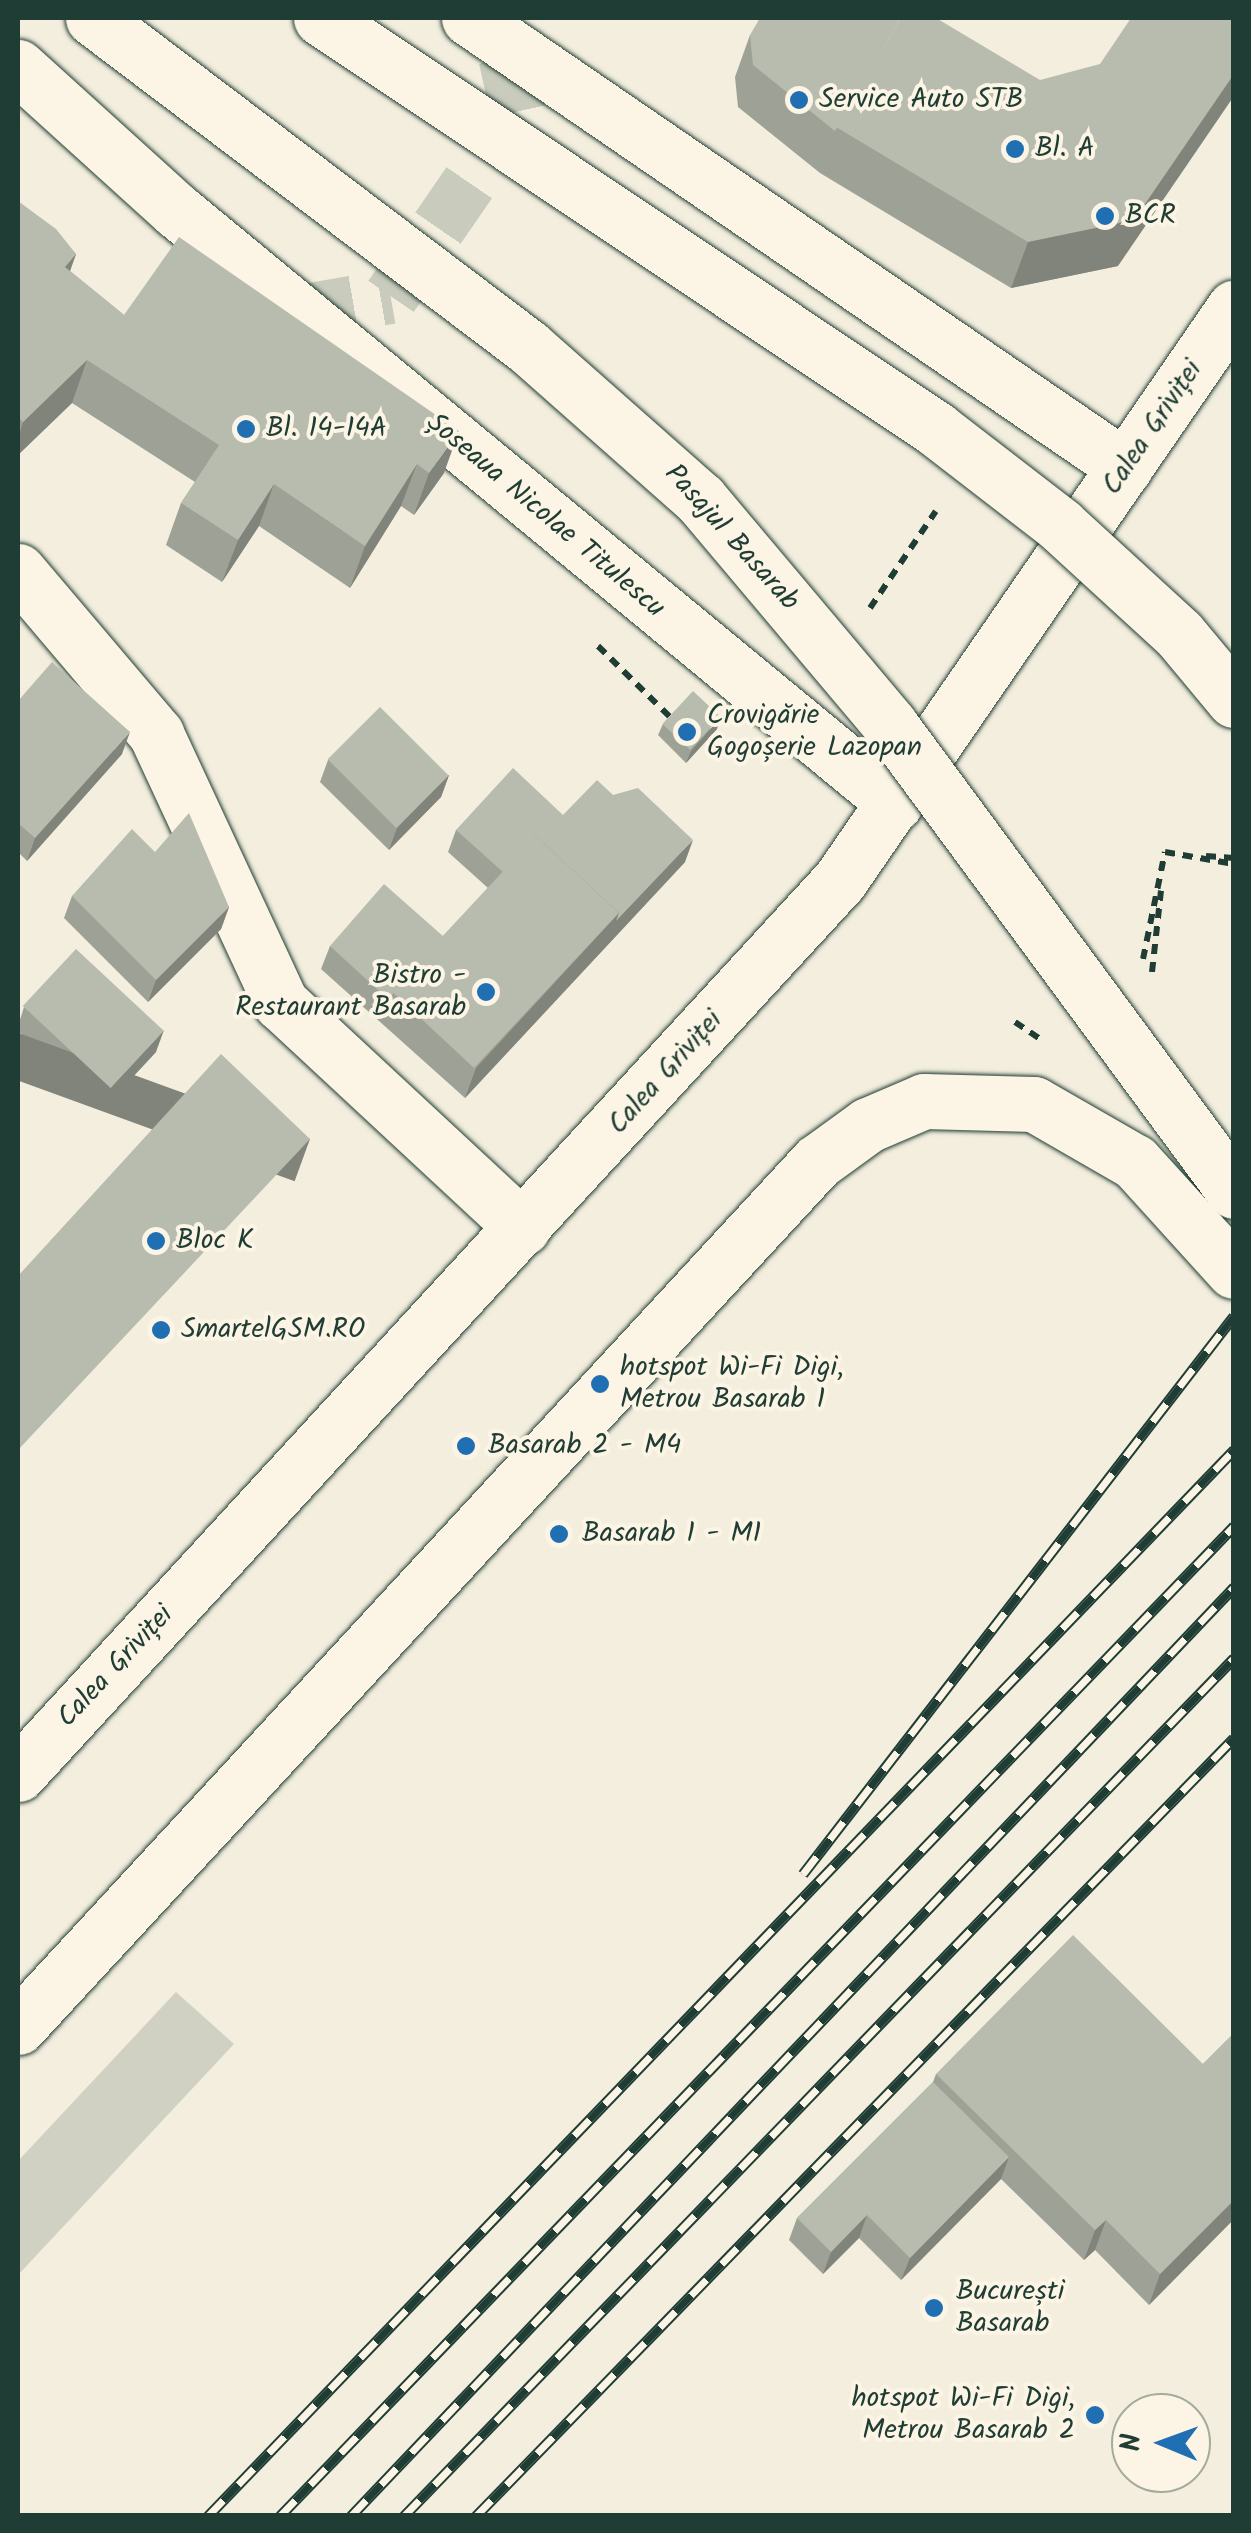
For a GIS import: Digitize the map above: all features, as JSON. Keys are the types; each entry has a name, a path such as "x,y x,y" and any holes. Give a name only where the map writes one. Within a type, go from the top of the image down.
{"main road":[{"name":"Pasajul Basarab","path":"94,18 577,385 700,499 890,726 1234,1191"},
{"path":"320,18 936,429 1073,537 1234,700"},
{"path":"470,18 1124,467"},
{"name":"Șoseaua Nicolae Titulescu","path":"18,67 178,211 895,803"},
{"name":"Calea Griviței","path":"18,1774 840,880 1234,308"},
{"path":"18,571 156,734 281,1003 523,1228"},
{"path":"18,2027 817,1162 868,1125 924,1101 1034,1104 1135,1162 1234,1271"}],"path":[{"path":"860,622 949,492"},
{"path":"594,642 674,720"},
{"path":"1164,852 1234,861"},
{"path":"1152,976 1164,852"},
{"path":"1137,986 1164,852"}],"shaded area":[{"path":"176,1992 234,2044 18,2275 18,2161"}],"building":[{"name":"Service Auto STB","path":"760,18 901,18 835,131 753,65 750,35"},
{"name":"Bl. A","path":"901,18 936,18 1040,80 1100,64 1131,18 1234,18 1234,74 1134,220 1028,242 836,127"},
{"name":"Bl. 14-14A","path":"18,201 56,229 76,254 65,267 124,315 179,237 459,431 429,473 417,464 365,546 274,484 238,540 181,503 219,445 87,360 23,422 18,417"},
{"path":"52,662 130,732 35,838 18,823 18,701"},
{"name":"Crovigărie Gogoșerie Lazopan","path":"693,691 721,717 690,750 662,724"},
{"path":"380,707 449,776 396,828 328,759"},
{"path":"513,768 563,815 597,780 613,795 638,788 693,840 616,921 619,913 536,836 503,872 456,830"},
{"path":"189,813 229,907 156,980 72,896 132,829 155,852"},
{"name":"Bistro - Restaurant Basarab","path":"536,836 619,913 474,1068 391,991"},
{"path":"384,884 444,937 390,1001 330,946"},
{"path":"76,949 164,1031 111,1088 23,1006"},
{"name":"Bloc K","path":"221,1054 310,1139 18,1450 18,1276"},
{"path":"1073,1935 1203,2064 1234,2033 1234,2200 1160,2274 1106,2220 1095,2230 936,2074"},
{"path":"933,2082 1009,2157 910,2258 867,2215 831,2252 797,2218"}],"tunnel":[{"path":"299,312 391,296 518,111 502,40"}],"railway":[{"path":"803,1874 1234,1316"},
{"path":"208,2516 1234,1450"},
{"path":"280,2516 1234,1526"},
{"path":"351,2516 1234,1587"},
{"path":"404,2516 1234,1658"},
{"path":"476,2516 1234,1738"}],"place":[{"name":"Service Auto STB","path":"799,100"},
{"name":"Bl. A","path":"1015,149"},
{"name":"BCR","path":"1105,216"},
{"name":"Bl. 14-14A","path":"246,429"},
{"name":"Crovigărie Gogoșerie Lazopan","path":"687,732"},
{"name":"Bistro - Restaurant Basarab","path":"486,992"},
{"name":"Bloc K","path":"156,1241"},
{"name":"SmartelGSM.RO","path":"161,1330"},
{"name":"hotspot Wi-Fi Digi, Metrou Basarab 1","path":"600,1384"},
{"name":"Basarab 2 - M4","path":"466,1446"},
{"name":"Basarab 1 - M1","path":"559,1534"},
{"name":"București Basarab","path":"934,2308"},
{"name":"hotspot Wi-Fi Digi, Metrou Basarab 2","path":"1095,2415"}]}
